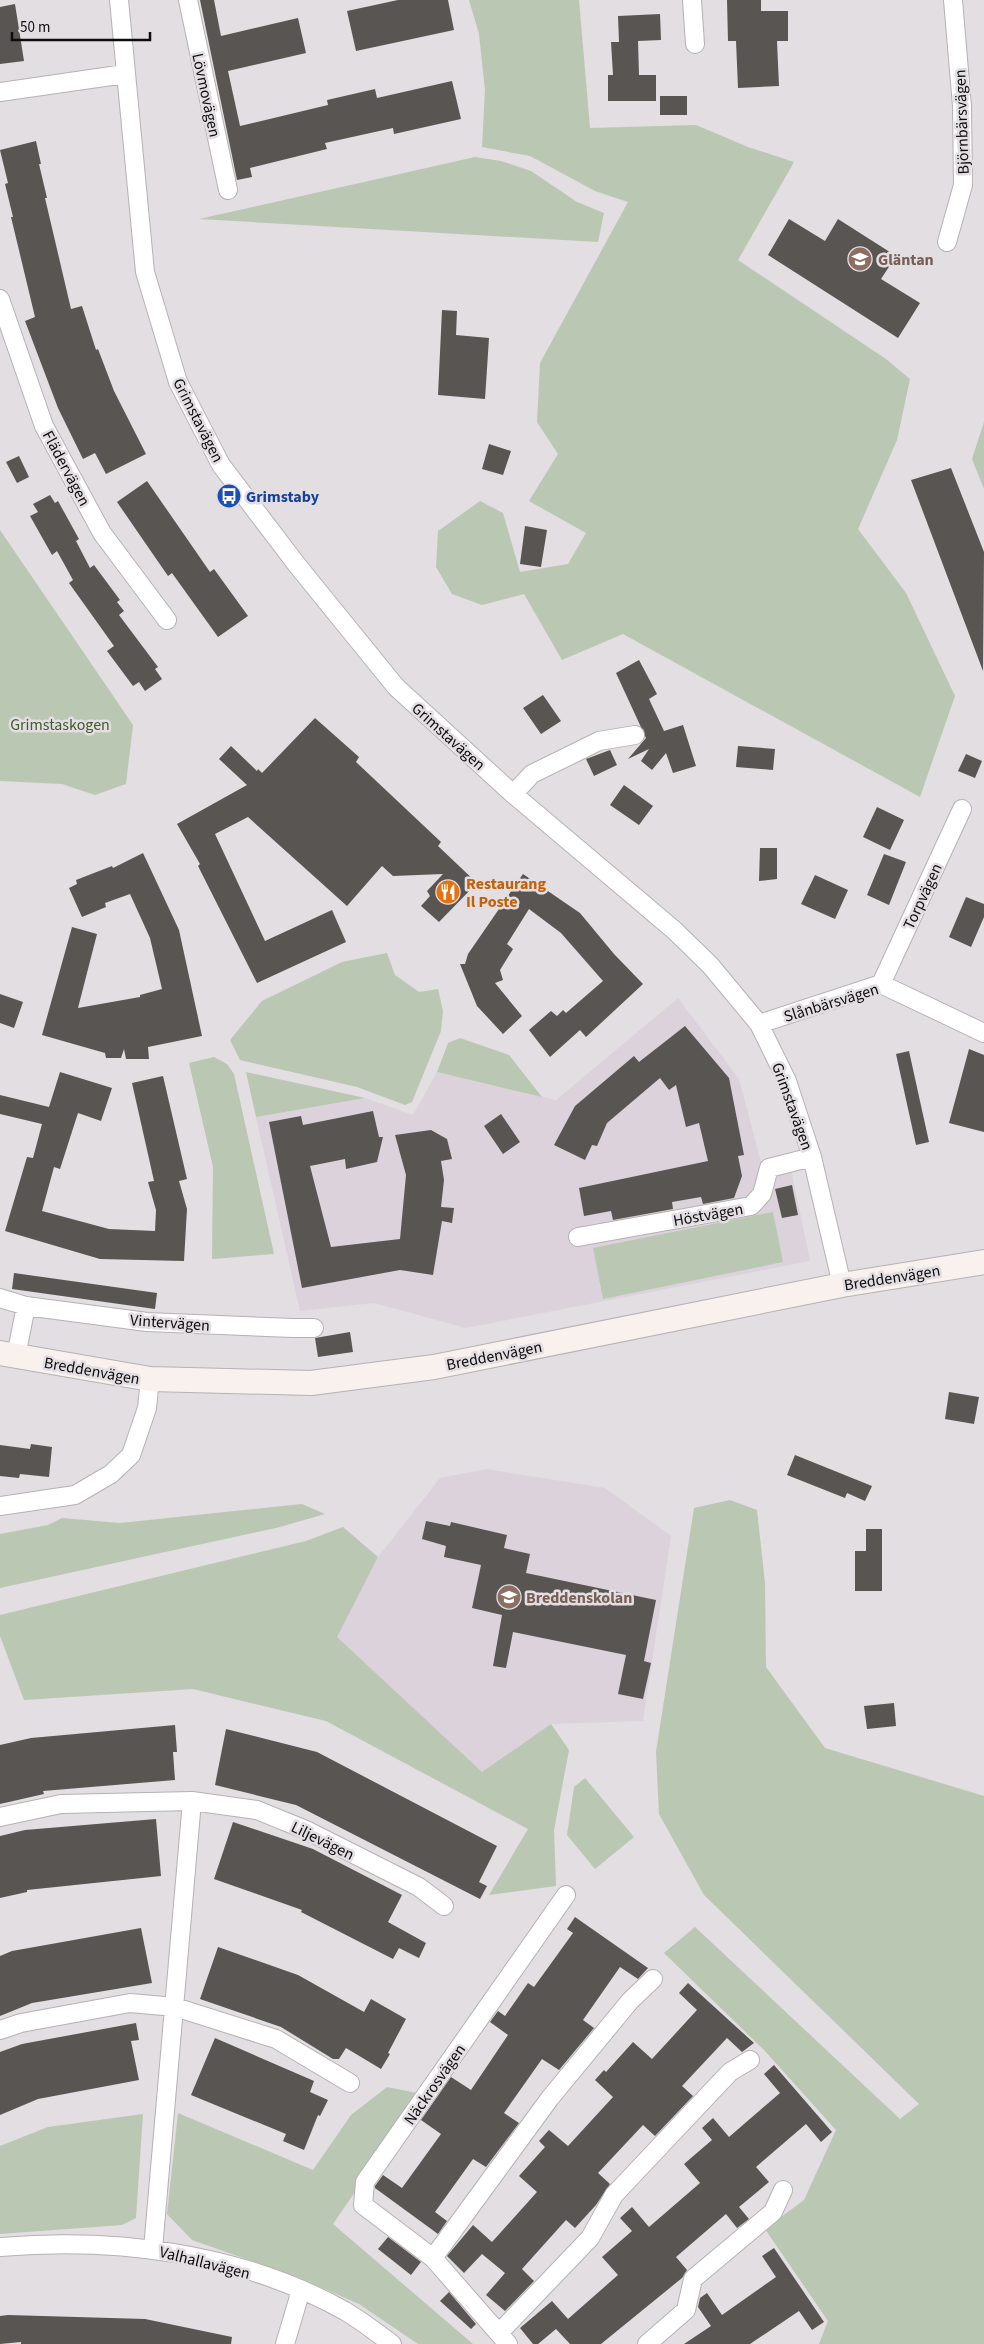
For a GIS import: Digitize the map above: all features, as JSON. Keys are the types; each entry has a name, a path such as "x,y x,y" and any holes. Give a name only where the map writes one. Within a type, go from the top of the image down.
{"street":[{"name":"Grimstavägen","path":"119,0 145,272 178,382 221,465 297,565 396,687 514,794 674,930 710,965 759,1024 787,1081 812,1157 842,1285"},
{"name":"Lövmovägen","path":"188,0 228,190"},
{"path":"692,0 695,44"},
{"name":"Björnbärsvägen","path":"946,242 963,185 962,106 953,0"},
{"path":"0,92 125,74"},
{"name":"Flädervägen","path":"0,299 44,426 102,533 166,620"},
{"path":"514,794 532,774 599,741 635,735"},
{"name":"Torpvägen","path":"881,984 962,809"},
{"name":"Slånbärsvägen","path":"759,1024 881,984 984,1033"},
{"name":"Höstvägen","path":"578,1237 751,1206 762,1194 769,1168 812,1157"},
{"name":"Breddenvägen","path":"8,1355 150,1380 311,1383 434,1367 842,1285 984,1262"},
{"name":"Vintervägen","path":"0,1298 26,1306 147,1322 314,1328"},
{"path":"8,1355 26,1306"},
{"path":"0,1506 76,1495 111,1474 131,1455 147,1408 150,1380"},
{"path":"153,2249 176,2007 192,1801"},
{"name":"Liljevägen","path":"0,1817 60,1804 192,1801 257,1810 306,1830 419,1887 444,1906"},
{"name":"Näckrosvägen","path":"566,1895 365,2182 363,2204 433,2258 504,2339 590,2238 614,2195 730,2072 750,2060"},
{"path":"433,2258 550,2098 630,2001 653,1979"},
{"path":"0,2030 21,2023 130,2003 176,2007 276,2039 350,2083"},
{"path":"646,2344 686,2310 692,2279 773,2212 783,2190"},
{"name":"Valhallavägen","path":"0,2248 37,2244 121,2246 153,2249 219,2262 301,2290 346,2312 392,2344"},
{"path":"285,2344 301,2290"}],"shaded area":[{"path":"678,998 739,1079 764,1173 791,1169 810,1261 466,1328 374,1303 300,1311 256,1117 365,1098 413,1115 437,1072 556,1100"},
{"name":"Breddenskolan","path":"487,1469 605,1488 671,1536 643,1721 551,1724 482,1773 336,1637 378,1557 440,1478"}],"green space":[{"path":"469,0 579,0 590,128 696,125 748,147 794,162 738,260 886,359 910,379 897,440 858,529 906,593 955,696 920,797 623,634 562,660 524,594 482,605 452,594 436,567 438,531 480,501 503,513 520,572 568,564 586,533 529,501 558,454 537,422 540,363 628,202 595,191 530,156 482,147 485,90 479,34"},
{"path":"475,157 501,161 531,171 577,202 604,213 598,242 199,219"},
{"path":"984,422 984,489 972,459"},
{"name":"Grimstaskogen","path":"0,530 133,725 126,784 95,795 62,784 0,781"},
{"path":"387,953 395,975 419,992 438,989 443,1011 441,1031 412,1102 405,1105 357,1087 240,1060 230,1040 262,1001 342,962"},
{"path":"460,1038 509,1055 542,1097 437,1072 448,1043"},
{"path":"214,1057 227,1064 234,1074 274,1254 212,1259 213,1167 189,1063"},
{"path":"246,1072 365,1098 256,1117"},
{"path":"773,1212 783,1262 603,1299 593,1248"},
{"path":"730,1500 757,1510 765,1583 766,1667 825,1748 984,1796 984,2344 819,2344 828,2321 765,2229 804,2200 836,2130 764,2050 664,1953 695,1927 900,2119 919,2104 704,1895 659,1814 656,1752 694,1508"},
{"path":"302,1504 325,1514 280,1527 0,1588 0,1534 48,1525 62,1518 120,1523"},
{"path":"343,1527 378,1557 337,1637 482,1772 551,1724 569,1750 554,1830 556,1886 489,1895 528,1829 326,1721 193,1689 24,1700 0,1636 0,1615 306,1541"},
{"path":"585,1778 634,1837 595,1869 567,1835 574,1787"},
{"path":"387,2087 422,2094 333,2224 473,2344 418,2344 359,2304 297,2277 192,2240 167,2214 178,2113 313,2170 351,2115"},
{"path":"143,2114 136,2218 122,2225 0,2234 0,2146 48,2127"}],"building":[{"path":"200,0 214,0 221,36 298,18 306,53 228,71 240,126 328,105 327,100 375,89 377,98 452,81 461,119 394,134 393,128 325,143 327,149 250,168 252,177 237,180"},
{"path":"398,0 448,0 454,30 356,51 347,11"},
{"path":"727,0 761,0 761,11 788,11 788,41 777,41 779,86 738,88 736,41 728,41"},
{"path":"15,4 24,61 0,64 0,7"},
{"path":"660,14 661,40 638,41 639,75 656,75 656,101 608,101 608,75 613,75 611,42 619,42 618,16"},
{"path":"660,96 687,96 687,115 660,115"},
{"path":"36,141 47,198 45,198 71,309 82,306 96,350 98,349 114,391 146,454 106,474 95,453 83,459 58,408 25,321 35,317 11,217 13,217 5,184 8,183 0,150"},
{"path":"789,219 825,241 838,219 896,256 881,279 920,303 898,338 768,255"},
{"path":"442,310 457,311 456,335 489,338 485,399 438,395"},
{"path":"489,444 511,451 503,475 482,469"},
{"path":"19,456 29,477 17,483 6,462"},
{"path":"951,468 984,552 983,671 911,480"},
{"path":"147,481 210,572 214,569 248,616 218,637 172,573 168,576 117,502"},
{"path":"50,495 55,503 58,501 79,539 76,541 90,568 94,565 120,600 117,602 124,611 119,615 158,667 155,669 162,679 145,691 139,682 133,686 107,651 114,646 69,583 73,580 57,551 52,555 30,516 38,512 33,504"},
{"path":"525,526 547,530 541,567 520,564"},
{"path":"639,660 657,694 649,699 664,731 683,725 696,766 673,773 666,753 652,770 641,761 649,749 628,759 646,738 616,673"},
{"path":"543,695 561,721 541,734 523,708"},
{"path":"315,718 359,757 356,762 441,842 438,846 477,883 439,922 421,906 430,896 427,891 443,874 393,876 382,866 347,906 248,817 215,834 265,941 332,910 346,942 257,983 198,866 200,864 177,824 247,785 219,759 231,746 257,771 258,769 262,773"},
{"path":"738,746 775,749 773,770 736,767"},
{"path":"610,750 617,765 594,776 586,759"},
{"path":"966,754 982,761 975,778 958,771"},
{"path":"624,785 653,806 639,825 610,805"},
{"path":"877,807 904,820 890,850 863,837"},
{"path":"760,848 777,848 777,879 759,881"},
{"path":"143,853 179,930 202,1036 148,1047 149,1059 126,1059 124,1049 121,1058 106,1058 105,1053 42,1035 72,927 97,934 78,1008 140,997 140,995 162,989 150,938 130,894 105,903 106,907 82,917 69,888 77,884 76,880 112,866 113,868"},
{"path":"884,854 906,862 889,905 867,895"},
{"path":"523,874 580,913 614,954 643,984 586,1037 580,1030 550,1057 529,1030 551,1011 557,1016 563,1010 566,1013 603,981 561,933 529,909 507,944 513,949 500,970 503,980 495,983 522,1016 503,1034 477,1006 460,964 465,964 468,954"},
{"path":"815,875 848,890 835,919 801,904"},
{"path":"966,897 984,904 984,917 971,947 949,937"},
{"path":"0,994 23,1002 14,1028 0,1023"},
{"path":"685,1026 729,1078 744,1155 738,1156 742,1176 734,1198 703,1204 701,1197 672,1202 673,1209 613,1220 611,1211 584,1216 579,1188 708,1161 699,1123 686,1127 676,1085 669,1090 660,1078 607,1123 597,1146 592,1145 585,1160 554,1145 575,1106 634,1056 639,1062"},
{"path":"969,1049 984,1055 984,1132 949,1123"},
{"path":"909,1051 929,1142 916,1145 896,1054"},
{"path":"60,1072 112,1088 101,1121 78,1113 60,1169 54,1167 42,1211 109,1229 155,1231 156,1210 148,1182 154,1181 132,1083 163,1076 187,1179 179,1181 187,1209 184,1261 100,1259 5,1231 27,1157 33,1158 42,1124 0,1114 0,1095 49,1107"},
{"path":"373,1111 379,1137 383,1137 377,1162 346,1169 345,1159 310,1166 331,1247 400,1239 406,1175 395,1135 431,1130 447,1139 452,1159 441,1161 444,1180 441,1207 454,1208 452,1223 442,1221 433,1275 400,1270 302,1288 269,1122 301,1116 303,1125"},
{"path":"501,1114 520,1142 503,1154 484,1126"},
{"path":"792,1185 798,1215 782,1218 775,1189"},
{"path":"14,1273 157,1293 155,1309 12,1289"},
{"path":"350,1332 353,1352 318,1357 315,1338"},
{"path":"949,1392 979,1397 974,1424 945,1419"},
{"path":"31,1444 52,1447 49,1477 20,1474 19,1478 0,1476 0,1445 30,1449"},
{"path":"795,1455 872,1486 865,1501 847,1493 845,1498 787,1475"},
{"path":"426,1521 450,1526 451,1522 507,1535 504,1548 530,1554 526,1573 656,1600 644,1661 651,1663 643,1699 618,1694 626,1655 513,1632 506,1668 493,1666 502,1615 472,1608 481,1565 444,1557 446,1546 422,1539"},
{"path":"866,1529 882,1529 882,1591 855,1591 855,1551 866,1551"},
{"path":"894,1703 896,1726 867,1729 864,1706"},
{"path":"175,1725 177,1752 173,1752 175,1780 43,1791 44,1794 0,1804 0,1745 31,1738"},
{"path":"226,1729 317,1752 497,1846 479,1882 487,1886 480,1899 296,1805 215,1785"},
{"path":"156,1819 161,1876 27,1890 27,1892 0,1898 0,1836 25,1830"},
{"path":"233,1822 313,1849 402,1895 388,1922 426,1943 419,1958 399,1948 393,1959 301,1912 302,1910 214,1879"},
{"path":"575,1917 648,1968 638,1979 620,1967 583,2020 594,2028 559,2070 542,2059 504,2113 519,2123 486,2167 473,2159 435,2212 447,2221 438,2234 375,2188 375,2186 383,2175 402,2188 441,2134 421,2120 451,2077 471,2090 508,2035 490,2022 498,2011 505,2016 528,1983 534,1987 573,1933 567,1929"},
{"path":"141,1928 152,1983 32,2003 0,2016 0,1956 12,1951"},
{"path":"218,1947 298,1975 364,2012 371,1999 406,2019 381,2069 346,2048 339,2059 333,2059 281,2027 200,1999"},
{"path":"688,1983 754,2043 742,2052 727,2038 682,2086 693,2096 655,2136 643,2125 598,2173 610,2184 596,2205 575,2228 566,2220 522,2269 534,2281 505,2311 486,2295 505,2273 482,2254 464,2273 447,2256 473,2225 492,2242 537,2192 519,2176 545,2147 539,2141 549,2130 568,2146 613,2097 595,2080 604,2070 606,2072 633,2042 652,2059 697,2010 679,1993"},
{"path":"136,2023 139,2040 131,2041 139,2080 38,2099 0,2115 0,2052 22,2044"},
{"path":"215,2038 314,2081 310,2092 328,2100 320,2116 318,2115 304,2150 283,2141 286,2134 191,2095"},
{"path":"774,2065 832,2132 821,2142 806,2124 756,2167 769,2182 739,2207 749,2219 737,2228 726,2214 676,2257 687,2270 682,2278 601,2344 570,2344 556,2329 538,2344 533,2344 520,2328 552,2301 568,2319 618,2275 602,2257 632,2231 620,2218 632,2207 649,2227 700,2183 684,2164 712,2140 702,2128 713,2118 729,2137 780,2093 764,2074"},
{"path":"388,2237 421,2262 411,2275 378,2249"},
{"path":"774,2248 824,2322 812,2330 799,2311 750,2344 684,2344 711,2326 698,2307 700,2298 707,2293 722,2315 776,2277 762,2256"},
{"path":"449,2292 476,2324 471,2329 440,2301"},
{"path":"0,2316 145,2319 232,2337 231,2344 21,2344 21,2342 0,2344"}],"place":[{"name":"Gläntan","path":"860,259"},
{"name":"Grimstaby","path":"229,496"},
{"name":"Restaurang Il Poste","path":"448,892"},
{"name":"Breddenskolan","path":"509,1597"}]}
